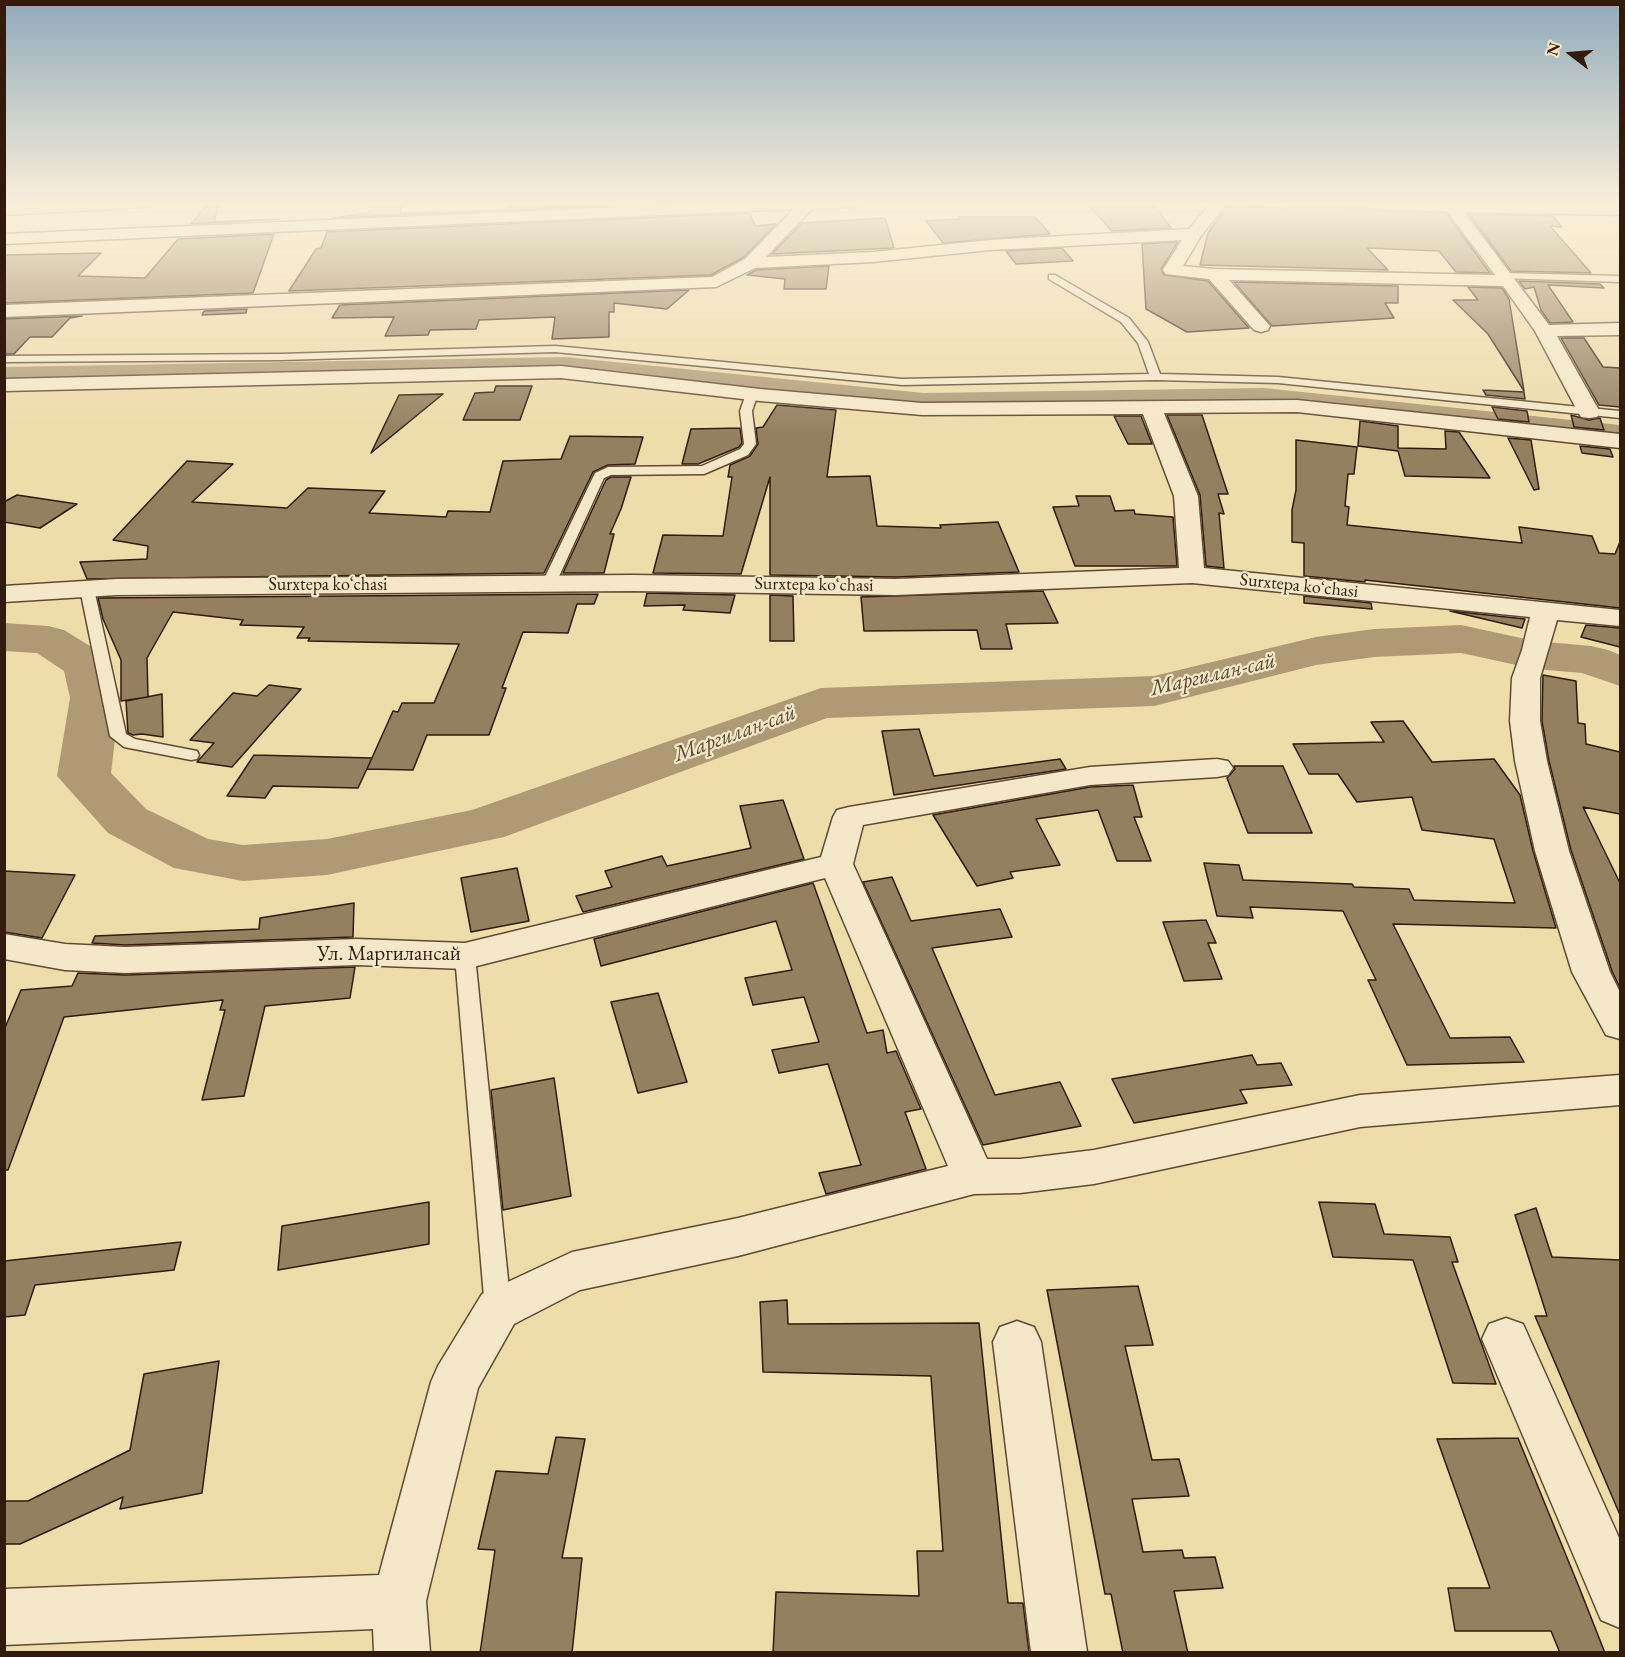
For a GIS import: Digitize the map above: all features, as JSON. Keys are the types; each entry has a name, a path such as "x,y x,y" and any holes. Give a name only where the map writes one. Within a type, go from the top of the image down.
{"street":[{"path":"4,310 716,282 721,279"},
{"path":"1219,279 1261,326"},
{"path":"1506,279 1544,331 1589,412"},
{"path":"1544,331 1620,329"},
{"path":"4,385 561,372 752,394 922,409 1297,406 1620,441"},
{"path":"1151,407 1186,496 1192,575"},
{"name":"Surxtepa koʻchasi","path":"4,594 87,589 549,583 896,587 1192,575 1620,618"},
{"path":"1545,611 1526,678 1525,721 1531,761 1552,851 1592,972 1620,1025"},
{"path":"974,1177 836,864 849,817 1090,776 1217,768"},
{"name":"Ул. Маргилансай","path":"7,953 125,960 357,952 465,956 836,864"},
{"path":"402,1653 399,1601 455,1382 498,1310 572,1272 738,1237 974,1177 1020,1176 1094,1167 1360,1111 1620,1090"},
{"path":"1506,1339 1620,1601"},
{"path":"1017,1342 1059,1653"},
{"path":"4,1617 399,1601"}],"lane":[{"path":"1056,279 1125,320 1143,342 1156,377"},
{"path":"4,359 281,357 555,349 902,382 1156,377 1278,380 1620,415"},
{"path":"549,583 599,476 608,471 704,470 744,452 750,444 746,411 752,394"},
{"path":"87,589 118,736 130,743 191,755"},
{"path":"465,956 498,1310"}],"building":[{"path":"4,279 258,279 253,293 4,303"},
{"path":"297,279 597,279 289,291"},
{"path":"785,279 827,279 826,289 784,289"},
{"path":"1144,279 1208,281 1249,328 1187,332 1146,309"},
{"path":"1519,281 1600,284 1604,288 1548,285 1573,322 1550,323 1541,310 1534,287 1525,289"},
{"path":"1234,282 1398,286 1398,303 1385,303 1394,318 1272,326"},
{"path":"1468,287 1502,288 1509,299 1524,391 1488,334 1453,300 1478,300"},
{"path":"689,290 667,309 614,303 614,312 609,312 609,337 552,339 555,317 479,320 476,329 430,330 428,335 385,336 394,317 332,318 340,305"},
{"path":"247,309 246,313 202,315 204,311"},
{"path":"82,316 70,318 52,337 30,337 14,354 4,354 4,319"},
{"path":"1561,338 1584,338 1603,367 1620,368 1620,407 1599,405"},
{"path":"496,386 532,386 520,420 463,420 475,393 494,392"},
{"path":"1483,390 1524,392 1525,399 1486,395"},
{"path":"443,394 371,453 399,395"},
{"path":"777,405 836,410 827,477 870,476 877,526 941,528 940,525 998,522 1019,572 896,577 770,575 770,477 741,574 653,573 663,535 723,536 732,477 728,477 730,465 750,456 758,444 756,428 763,427"},
{"path":"1492,407 1527,411 1529,422 1498,419"},
{"path":"1167,415 1202,415 1228,494 1218,494 1224,514 1219,513 1224,568 1206,566 1200,495"},
{"path":"1571,415 1589,420 1600,418 1604,430 1574,427"},
{"path":"1114,416 1141,416 1152,444 1128,444"},
{"path":"1360,421 1398,426 1398,448 1446,449 1445,431 1459,432 1490,478 1405,476 1398,451 1358,446"},
{"path":"740,428 742,443 739,447 698,464 682,464 691,429"},
{"path":"570,436 643,437 635,464 608,465 593,472 544,573 87,579 80,562 147,559 148,546 113,540 187,461 233,464 192,502 287,508 308,488 385,491 369,513 446,517 448,511 490,512 503,461 561,459"},
{"path":"1508,438 1531,440 1539,489 1534,490"},
{"path":"1296,440 1357,447 1354,474 1348,474 1345,506 1349,507 1347,525 1522,543 1519,527 1592,536 1599,553 1615,554 1620,542 1620,608 1365,580 1365,582 1304,576 1304,543 1292,542 1292,510 1296,490"},
{"path":"1580,446 1610,449 1613,457 1582,453"},
{"path":"611,477 631,477 610,534 614,534 604,573 563,573 606,480"},
{"path":"17,495 77,504 40,528 4,522 4,502"},
{"path":"1076,496 1110,496 1115,511 1134,510 1135,514 1173,517 1177,566 1075,566 1053,507 1079,506"},
{"path":"1043,591 1058,623 1006,624 1012,649 981,649 977,630 864,631 861,597"},
{"path":"647,593 735,595 730,613 683,610 685,605 644,606"},
{"path":"598,594 594,604 577,604 568,633 523,632 502,688 506,688 489,735 427,735 413,770 367,769 393,711 398,712 402,703 434,703 459,644 308,641 310,638 297,638 304,627 240,625 243,620 173,612 147,658 148,697 121,701 121,660 103,619 98,598"},
{"path":"770,595 793,596 794,641 770,641"},
{"path":"1304,596 1371,603 1372,609 1304,603"},
{"path":"1450,611 1525,619 1522,628"},
{"path":"1586,625 1620,628 1620,647 1581,637"},
{"path":"1543,675 1576,681 1578,723 1585,724 1586,744 1620,752 1620,814 1583,807 1620,883 1620,988 1612,971 1571,850 1549,761 1542,721"},
{"path":"269,685 301,689 232,767 197,762 214,743 190,740 233,693 257,696"},
{"path":"162,694 163,737 128,733 126,701"},
{"path":"1403,721 1432,762 1494,759 1520,795 1533,851 1556,928 1393,924 1450,1038 1510,1037 1524,1062 1407,1065 1368,980 1376,980 1343,911 1250,907 1253,918 1217,916 1204,863 1239,865 1243,880 1352,884 1354,887 1409,889 1414,900 1515,903 1494,839 1422,830 1412,797 1357,802 1338,774 1309,774 1293,744 1384,742 1371,722"},
{"path":"919,729 934,776 1060,759 1066,769 894,795 882,731"},
{"path":"254,755 372,758 358,788 273,786 265,798 227,796"},
{"path":"1234,766 1283,766 1312,833 1248,833 1227,778 1235,769"},
{"path":"1133,785 1142,817 1134,817 1151,861 1117,861 1098,810 1036,819 1060,865 1010,872 1013,878 977,886 933,815 1090,787"},
{"path":"783,800 804,859 583,912 576,896 612,887 605,871 662,856 667,866 751,848 740,806"},
{"path":"517,868 529,921 471,932 461,878"},
{"path":"4,871 75,875 42,938 4,932"},
{"path":"892,877 911,921 1000,909 1012,937 932,948 995,1095 1060,1082 1081,1126 983,1145 863,882"},
{"path":"813,883 867,1033 883,1030 887,1053 896,1051 921,1109 905,1112 926,1169 826,1194 819,1173 861,1165 828,1064 779,1073 772,1050 819,1042 804,997 753,1005 745,978 792,970 776,921 601,966 594,939"},
{"path":"354,903 353,937 125,945 92,943 95,936 259,929 260,918"},
{"path":"1206,920 1216,943 1208,943 1222,979 1184,981 1163,922"},
{"path":"355,967 350,998 265,1006 244,1096 202,1100 225,1010 220,1010 223,1000 64,1017 8,1170 4,1170 4,1030 21,990 72,986 78,973 125,975"},
{"path":"658,993 687,1082 638,1093 611,1002"},
{"path":"1252,1055 1257,1065 1281,1063 1292,1085 1240,1090 1247,1103 1134,1123 1112,1079"},
{"path":"554,1078 571,1196 503,1210 491,1090"},
{"path":"429,1202 429,1244 278,1270 282,1226"},
{"path":"1319,1202 1375,1204 1384,1234 1450,1237 1458,1262 1452,1262 1496,1384 1453,1383 1413,1260 1333,1257"},
{"path":"1536,1208 1552,1257 1620,1260 1620,1515 1535,1316 1547,1316 1515,1215"},
{"path":"181,1242 174,1270 35,1285 25,1315 4,1317 4,1261"},
{"path":"1138,1286 1153,1345 1125,1346 1152,1460 1179,1459 1189,1496 1132,1499 1143,1552 1182,1550 1184,1558 1215,1557 1223,1588 1174,1591 1188,1653 1123,1653 1111,1594 1105,1594 1047,1290"},
{"path":"787,1300 788,1324 979,1323 1008,1603 1023,1603 1029,1653 773,1653 776,1592 919,1596 917,1551 943,1551 931,1376 763,1372 760,1302"},
{"path":"219,1361 202,1493 120,1509 123,1497 20,1544 4,1544 4,1501 28,1501 130,1450 144,1374"},
{"path":"556,1437 585,1439 562,1558 582,1558 572,1653 480,1653 495,1550 478,1549 496,1471 548,1474"},
{"path":"1518,1438 1605,1653 1560,1653 1551,1631 1455,1631 1448,1588 1490,1588 1437,1439"}],"waterway":[{"path":"4,373 565,363 924,399 1264,394 1620,432"},
{"name":"Маргилан-сай","path":"4,637 48,640 86,664 95,698 84,776 127,821 194,855 243,863 327,857 484,825 821,703 1154,691 1316,651 1374,643 1461,639 1535,655 1591,660 1620,672"}]}
